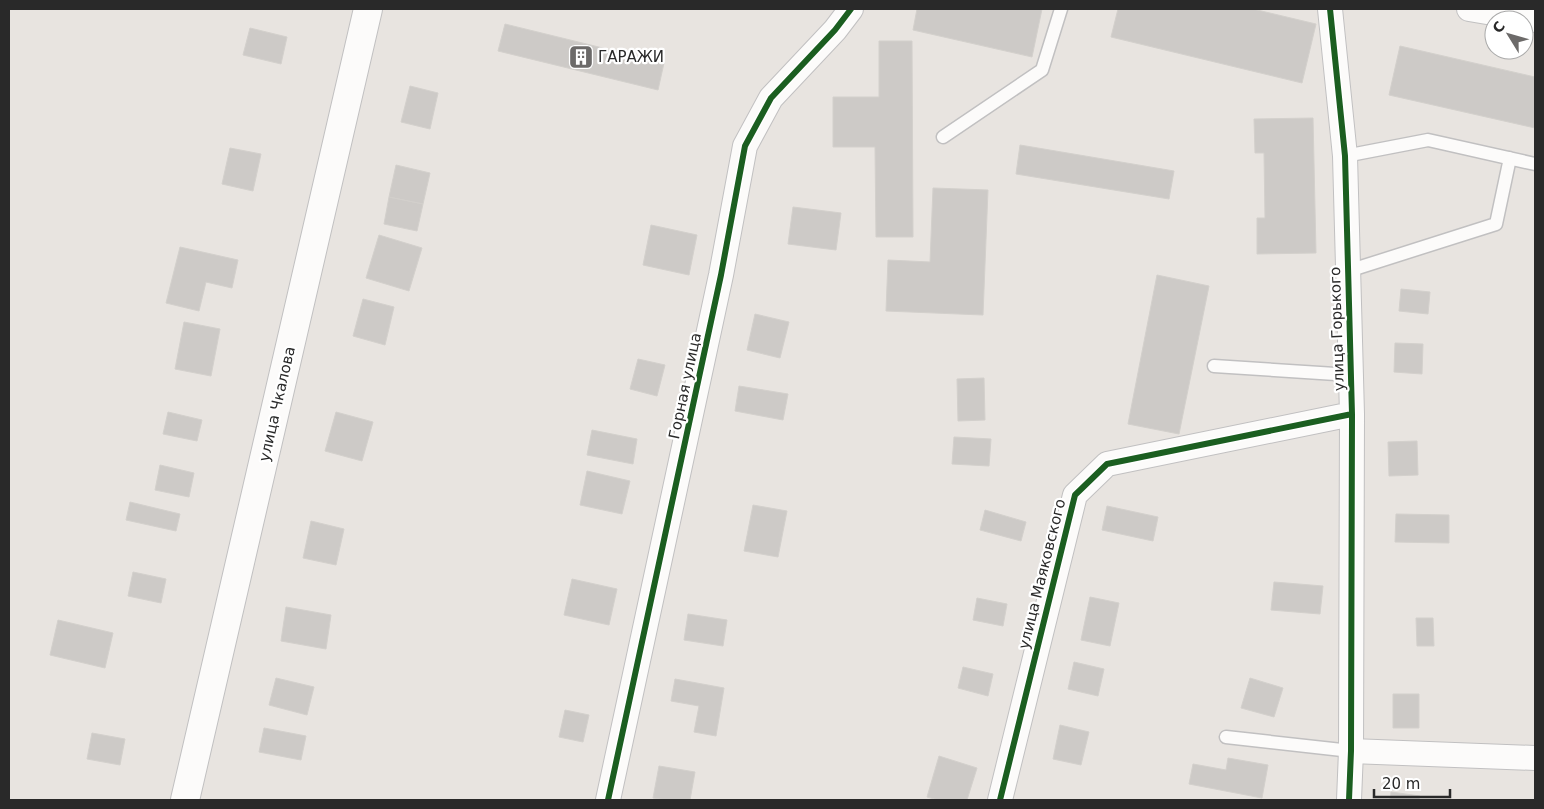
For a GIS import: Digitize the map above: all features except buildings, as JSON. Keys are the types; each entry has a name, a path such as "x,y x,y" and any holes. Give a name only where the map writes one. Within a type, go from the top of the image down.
{"main road":[{"name":"улица Чкалова","path":"185,800 368,9"}],"street":[{"name":"Горная улица","path":"608,800 721,275 745,146 771,98 835,30 851,9"},
{"name":"улица Горького","path":"1330,9 1346,156 1352,414 1351,751 1349,800"},
{"path":"1469,9 1535,20"},
{"name":"улица Маяковского","path":"1000,800 1075,495 1107,464 1352,414"},
{"path":"1351,751 1535,758"}],"lane":[{"path":"942,137 1042,70 1061,9"},
{"path":"1346,156 1428,140 1535,164"},
{"path":"1348,271 1496,224 1510,158"},
{"path":"1214,366 1351,375"},
{"path":"1226,737 1351,751"}],"cycle path":[{"path":"608,800 721,275 745,146 771,98 835,30 851,9"},
{"path":"1330,9 1345,156 1352,414 1351,751 1349,800"},
{"path":"1000,800 1075,495 1107,464 1352,414"}],"place":[{"name":"ГАРАЖИ","path":"581,57"}]}
